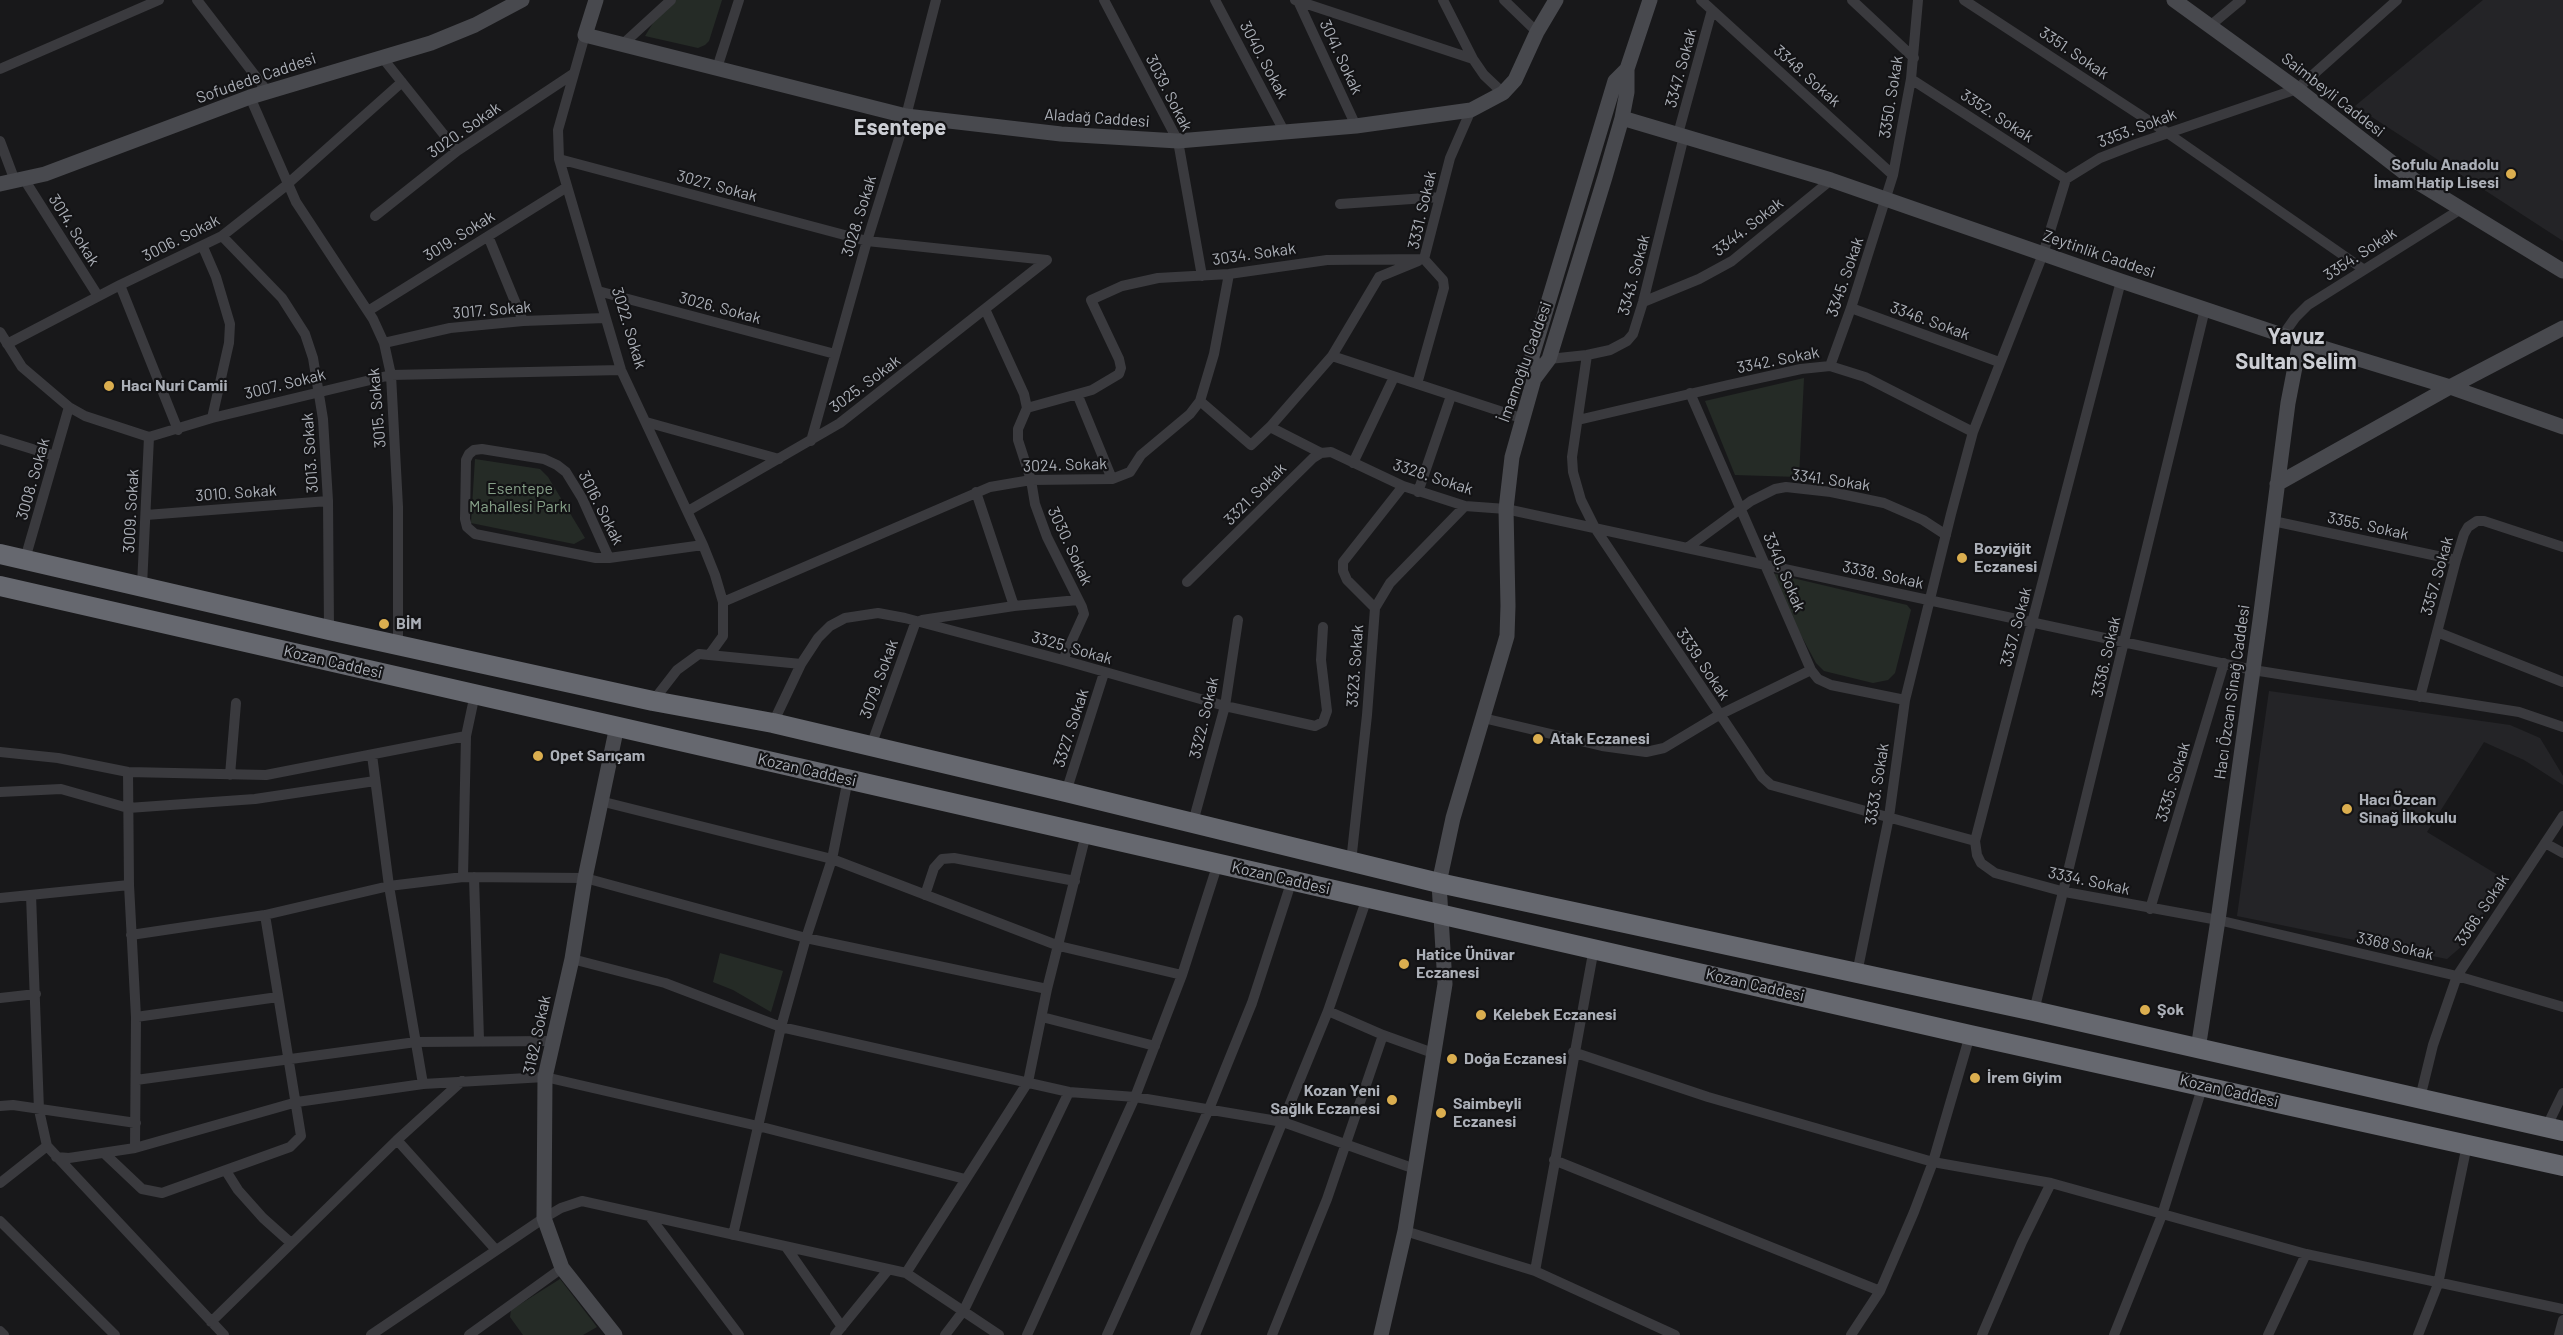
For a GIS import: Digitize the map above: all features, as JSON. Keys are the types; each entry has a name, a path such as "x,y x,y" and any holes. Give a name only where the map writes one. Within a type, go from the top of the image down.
{"highway":[{"name":"Kozan Caddesi","path":"0,554 329,630 653,701 772,723 1193,822 1439,883 2034,1011 2554,1130"},
{"name":"Kozan Caddesi","path":"0,586 1970,1035 2563,1166"}],"main road":[{"name":"Sofudede Caddesi","path":"13,182 267,91 452,36 522,0"},
{"name":"3022. Sokak","path":"585,35 596,0"},
{"name":"Aladağ Caddesi","path":"585,35 906,116 1061,134 1178,141 1356,126 1471,110 1503,93 1515,80 1537,32 1556,0"},
{"name":"İmamoğlu Caddesi","path":"1386,1333 1445,984 1439,883 1453,818 1507,636 1506,509 1510,468 1521,418 1534,379 1549,359 1622,118 1627,92 1627,69 1650,0"},
{"name":"Saimbeyli Caddesi","path":"2174,0 2297,89 2414,180 2563,271"},
{"path":"1534,379 1532,357 1556,276 1615,81 1627,69"},
{"name":"Zeytinlik Caddesi","path":"1622,118 1888,198 2121,281 2300,341 2450,387 2563,427"},
{"path":"2277,484 2450,387 2563,328"},
{"name":"Hacı Özcan Sinağ Caddesi","path":"2198,1048 2274,521 2288,403 2300,341"},
{"name":"3182. Sokak","path":"609,1333 562,1268 544,1218 545,1077 572,959 585,878 617,726"}],"street":[{"path":"0,69 159,0"},
{"path":"197,0 267,91"},
{"path":"622,44 671,0"},
{"path":"717,68 739,0"},
{"name":"3028. Sokak","path":"811,441 867,241 906,116 936,0"},
{"name":"3039. Sokak","path":"1104,0 1178,141 1202,276"},
{"name":"3040. Sokak","path":"1215,0 1285,133"},
{"path":"1331,0 1337,13"},
{"path":"1443,0 1473,59 1484,75 1503,93"},
{"path":"1504,0 1537,32"},
{"name":"3348. Sokak","path":"1701,0 1893,175"},
{"path":"1852,0 1914,57"},
{"name":"3350. Sokak","path":"1888,198 1911,79 1918,0"},
{"name":"3351. Sokak","path":"1964,0 2166,132 2363,269"},
{"path":"2211,25 2241,0"},
{"path":"2297,89 2397,0"},
{"path":"1297,1 1473,59"},
{"name":"3041. Sokak","path":"1297,1 1356,126"},
{"name":"3347. Sokak","path":"1681,135 1712,10"},
{"name":"3022. Sokak","path":"585,35 558,130 560,159 621,370 703,545 723,602 723,636 710,654"},
{"path":"381,56 456,151"},
{"name":"3020. Sokak","path":"375,216 456,151 573,74"},
{"name":"3352. Sokak","path":"1911,79 2066,179"},
{"name":"3006. Sokak","path":"7,344 120,285 203,247 241,224 402,82"},
{"name":"3353. Sokak","path":"2066,179 2100,158 2166,132 2297,89"},
{"name":"3015. Sokak","path":"250,97 296,202 368,311 384,343 391,375 398,507 398,645"},
{"name":"3331. Sokak","path":"1416,384 1444,288 1443,280 1424,259 1450,158 1471,110"},
{"name":"3343. Sokak","path":"1549,359 1610,350 1627,341 1633,334 1643,302 1681,135"},
{"name":"3014. Sokak","path":"0,141 13,182 98,296"},
{"name":"3027. Sokak","path":"560,159 867,241 1047,260"},
{"path":"2043,254 2066,179"},
{"name":"3344. Sokak","path":"1643,302 1700,279 1732,261 1831,180"},
{"name":"3019. Sokak","path":"368,311 567,187"},
{"path":"1340,204 1440,196"},
{"name":"3345. Sokak","path":"1830,366 1888,198"},
{"name":"3354. Sokak","path":"2283,335 2308,305 2461,209"},
{"name":"3013. Sokak","path":"222,236 282,298 305,334 320,391 328,501 329,630"},
{"path":"488,236 523,321"},
{"path":"203,247 216,277 230,324 229,343 212,418"},
{"name":"3333. Sokak","path":"1857,973 1889,817 1905,700 1946,535 1973,432 2043,254"},
{"path":"1200,400 1251,445 1270,427 1332,356 1379,277 1424,259"},
{"name":"3034. Sokak","path":"1078,396 1113,379 1121,368 1091,300 1122,286 1138,281 1229,274 1327,260 1424,259"},
{"name":"3025. Sokak","path":"688,511 811,441 861,408 1047,260"},
{"name":"3024. Sokak","path":"723,602 827,559 976,492 1031,480 1113,479 1130,472 1141,455 1190,414 1200,400 1214,354 1229,274"},
{"name":"3337. Sokak","path":"1976,841 2121,281"},
{"path":"120,285 178,430"},
{"name":"3026. Sokak","path":"598,291 835,354"},
{"name":"3346. Sokak","path":"1851,308 1999,362"},
{"path":"985,309 1021,384 1027,408 1078,396 1113,479"},
{"name":"3336. Sokak","path":"2034,1011 2126,642 2205,309"},
{"name":"3017. Sokak","path":"384,343 450,328 523,321 605,318"},
{"path":"0,332 22,367 69,407 85,416 149,438"},
{"name":"3339. Sokak","path":"1587,355 1573,472 1581,500 1595,528 1762,777 1772,785 1976,841"},
{"path":"1332,356 1521,418"},
{"name":"3342. Sokak","path":"1578,420 1801,369 1830,366 1865,377 1973,432"},
{"name":"3007. Sokak","path":"149,438 212,418 391,375 621,370"},
{"path":"1270,427 1321,453 1330,452 1353,463 1394,377"},
{"name":"3340. Sokak","path":"1690,393 1810,670"},
{"path":"1418,492 1451,396"},
{"name":"3008. Sokak","path":"25,559 69,407"},
{"name":"3030. Sokak","path":"1027,408 1018,429 1018,440 1031,480 1035,504 1084,614 1063,660"},
{"path":"646,422 779,459"},
{"name":"3009. Sokak","path":"142,586 149,438"},
{"path":"0,439 55,456"},
{"name":"3016. Sokak","path":"609,558 582,498 566,472 557,465 544,459 482,449 474,450 469,454 466,460 465,519 470,531 475,534 596,558 609,558 703,545"},
{"name":"3321. Sokak","path":"1187,582 1313,458 1321,453"},
{"name":"3328. Sokak","path":"1353,463 1418,492 1465,506 1506,509"},
{"path":"1375,608 1347,580 1343,571 1343,562 1403,486"},
{"name":"3341. Sokak","path":"1687,548 1740,508 1774,489 1802,488 1884,503 1923,520 1946,535"},
{"path":"976,492 1014,606"},
{"name":"3010. Sokak","path":"146,515 328,501"},
{"name":"3323. Sokak","path":"1351,862 1367,715 1375,608 1390,583 1465,506"},
{"name":"3338. Sokak","path":"1506,509 2253,670 2519,712 2563,727"},
{"name":"3355. Sokak","path":"2274,521 2456,560"},
{"name":"3357. Sokak","path":"2420,697 2464,534 2477,521 2484,521 2563,547"},
{"path":"916,621 1014,606 1078,600"},
{"name":"3325. Sokak","path":"772,723 801,664 818,638 830,626 845,618 878,614 916,621 1063,660 1224,706 1305,726 1315,726 1323,722 1327,711 1322,660 1323,627"},
{"name":"3322. Sokak","path":"1193,822 1224,706 1238,620"},
{"name":"3079. Sokak","path":"871,746 916,621"},
{"path":"2437,632 2563,682"},
{"path":"653,701 677,670 699,654 801,664"},
{"name":"3335. Sokak","path":"2150,909 2224,663"},
{"path":"1484,718 1602,746 1646,752 1664,747 1719,715 1810,670 1818,679 1831,685 1905,700"},
{"name":"3327. Sokak","path":"1066,792 1104,673"},
{"path":"475,694 466,736 469,877 479,1040"},
{"path":"230,775 236,704"},
{"path":"0,752 58,758 128,772 266,775 466,736"},
{"path":"372,755 389,886 423,1084"},
{"path":"128,772 129,885 136,1017 135,1148"},
{"path":"733,1235 781,1027 806,938 832,859 848,779"},
{"path":"0,792 61,789 128,808 255,799 375,782"},
{"path":"600,801 832,859 1059,946 1182,975"},
{"name":"3366. Sokak","path":"2420,1098 2433,1045 2457,976 2563,816"},
{"path":"906,1273 1028,1082 1047,989 1086,834"},
{"name":"3334. Sokak","path":"1976,841 1977,855 1986,868 1995,873 2065,892 2218,920"},
{"path":"2545,843 2563,854"},
{"path":"925,895 934,868 942,859 954,858 1075,881"},
{"path":"1027,1335 1135,1097 1182,975 1218,863"},
{"path":"131,935 265,915 389,886 469,877 585,878 806,938 1047,989"},
{"path":"1107,1335 1209,1109 1252,1003 1292,880"},
{"path":"0,898 129,885"},
{"path":"31,895 39,1110 47,1146 224,1335"},
{"path":"1195,1335 1328,1011 1367,898"},
{"path":"105,1154 142,1189 162,1193 290,1147 301,1136 265,915"},
{"name":"3368 Sokak","path":"2218,920 2457,976 2563,1007"},
{"path":"1535,1271 1573,1052 1594,948"},
{"path":"572,959 665,983 781,1027 1069,1092 1135,1097 1283,1122 1415,1169"},
{"path":"0,998 36,994"},
{"path":"136,1017 278,997"},
{"path":"1328,1011 1383,1035 1433,1053"},
{"path":"1042,1017 1155,1046"},
{"path":"1272,1335 1327,1199 1383,1035"},
{"path":"1851,1335 1880,1292 1933,1162 1970,1035"},
{"path":"136,1080 416,1042 552,1041"},
{"path":"1573,1052 1708,1097 1933,1162 2050,1183 2306,1254 2563,1309"},
{"path":"56,1157 105,1154 135,1148 297,1102 423,1084 545,1077 758,1126 965,1179"},
{"path":"211,1322 397,1140 462,1081"},
{"path":"2114,1335 2162,1215 2203,1085"},
{"path":"945,1335 964,1310 1069,1092"},
{"path":"2554,1130 2563,1093"},
{"path":"0,1106 13,1105 136,1123"},
{"path":"397,1140 496,1250"},
{"path":"2418,1335 2438,1284 2467,1145"},
{"path":"0,1183 47,1146"},
{"path":"1554,1160 1880,1292"},
{"path":"226,1171 250,1204 291,1244"},
{"path":"1982,1335 2050,1183"},
{"path":"371,1335 544,1218 561,1208 582,1201 906,1273 999,1335"},
{"path":"650,1217 739,1335"},
{"path":"0,1221 115,1335"},
{"path":"1405,1230 1535,1271 1675,1335"},
{"path":"786,1247 839,1331 888,1270"},
{"path":"2268,1335 2306,1254"},
{"path":"469,1335 562,1268"},
{"path":"2559,1335 2563,1320"},
{"path":"0,1331 4,1335"}],"shaded area":[{"name":"Sofulu Anadolu İmam Hatip Lisesi","path":"2483,0 2563,0 2563,241 2355,106"},
{"name":"Hacı Özcan Sinağ İlkokulu","path":"2269,691 2510,725 2540,738 2563,776 2563,785 2524,760 2484,742 2427,832 2506,880 2462,946 2447,959 2237,916"}],"green space":[{"path":"676,0 722,0 709,41 705,45 698,48 645,36 658,15"},
{"path":"1804,378 1799,477 1735,475 1705,401"},
{"name":"Esentepe Mahallesi Parkı","path":"475,459 540,469 548,477 585,538 574,544 471,523"},
{"path":"1767,572 1907,605 1911,610 1895,673 1888,680 1873,683 1824,671 1816,663"},
{"path":"720,953 783,971 771,1012 733,990 713,982"},
{"path":"560,1279 597,1327 583,1335 523,1335 510,1317 511,1310"}],"place":[{"name":"Sofulu Anadolu İmam Hatip Lisesi","path":"2511,174"},
{"name":"Hacı Nuri Camii","path":"109,386"},
{"name":"Bozyiğit Eczanesi","path":"1962,558"},
{"name":"BİM","path":"384,624"},
{"name":"Atak Eczanesi","path":"1538,739"},
{"name":"Opet Sarıçam","path":"538,756"},
{"name":"Hacı Özcan Sinağ İlkokulu","path":"2347,809"},
{"name":"Hatice Ünüvar Eczanesi","path":"1404,964"},
{"name":"Şok","path":"2145,1010"},
{"name":"Kelebek Eczanesi","path":"1481,1015"},
{"name":"Doğa Eczanesi","path":"1452,1059"},
{"name":"İrem Giyim","path":"1975,1078"},
{"name":"Kozan Yeni Sağlık Eczanesi","path":"1392,1100"},
{"name":"Saimbeyli Eczanesi","path":"1441,1113"}],"district":[{"name":"Esentepe","path":"900,128"},
{"name":"Yavuz Sultan Selim","path":"2296,350"}]}
